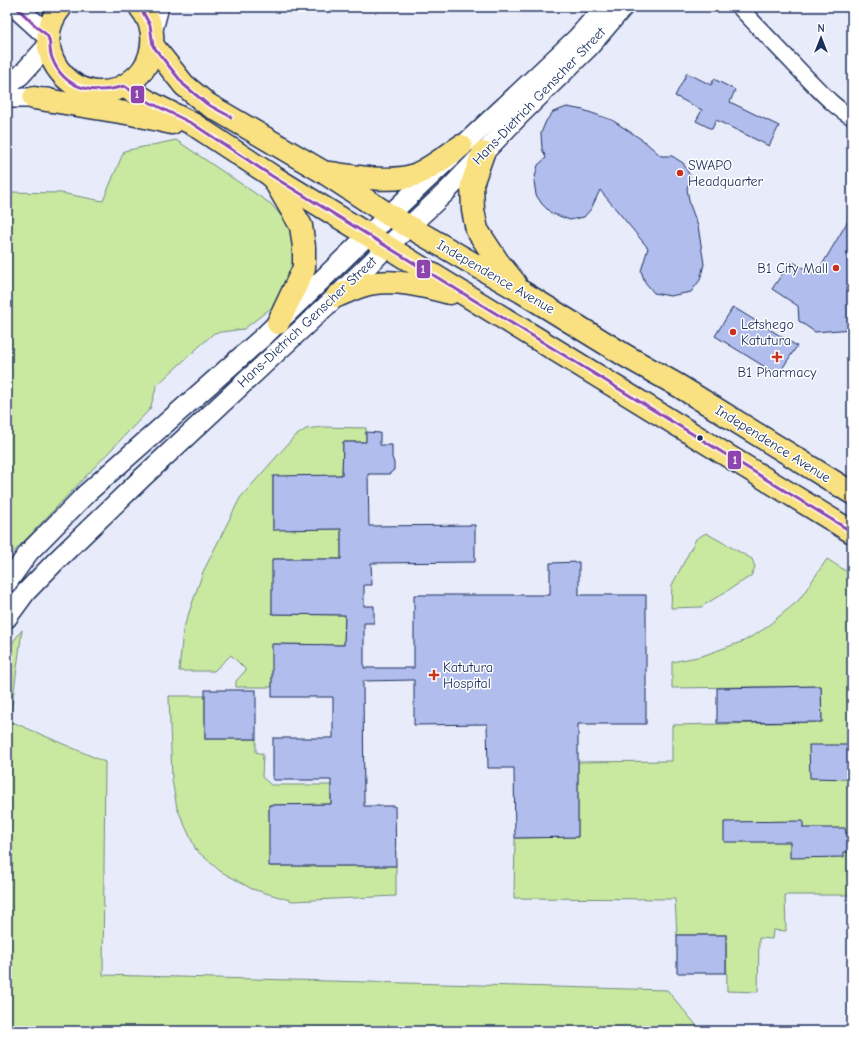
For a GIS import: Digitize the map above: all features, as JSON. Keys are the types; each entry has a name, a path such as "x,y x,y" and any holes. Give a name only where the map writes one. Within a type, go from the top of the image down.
{"main road":[{"path":"16,7 49,41"},
{"path":"61,7 51,24 49,41 53,61 63,76 82,89 94,92 115,89 138,76 148,62 153,42"},
{"name":"Independence Avenue","path":"140,7 145,13 150,25 153,42 184,85 207,104 325,173 389,215 522,292 626,356 679,386 852,493"},
{"path":"115,89 149,102 193,124 272,176 852,532"},
{"path":"34,98 166,121 211,136"},
{"path":"325,173 378,178 398,178 416,174 461,146"},
{"path":"483,153 472,184 473,210 477,230 498,262 522,292"},
{"path":"272,176 301,226 304,247 304,268 278,324"},
{"path":"337,296 368,284 392,281 421,286 471,299"}],"street":[{"path":"153,42 161,7"},
{"name":"Hans-Dietrich Genscher Street","path":"7,583 29,552 87,494 278,324 368,234 577,38 604,7"},
{"name":"Hans-Dietrich Genscher Street","path":"7,618 26,592 61,556 447,191 588,48 623,7"},
{"path":"740,7 823,94 845,113 852,117"},
{"path":"7,85 20,75 49,41"},
{"path":"7,98 67,98 115,89"}],"green space":[{"path":"176,140 271,204 290,226 296,245 294,268 285,287 271,308 244,329 214,333 157,385 150,409 7,559 7,192 61,193 103,201 124,151"},
{"path":"322,427 366,428 366,442 343,442 342,475 273,477 273,529 341,529 341,559 273,559 272,614 345,615 344,645 273,644 272,687 236,687 236,681 246,670 231,655 214,671 179,671 183,630 203,572 240,498 294,437 306,429"},
{"path":"706,533 752,559 755,567 751,576 701,607 671,608 672,585 696,539"},
{"path":"827,559 852,575 852,895 785,895 786,931 773,930 772,939 759,938 758,992 727,991 726,935 677,935 675,899 514,898 515,838 578,837 578,762 672,761 672,725 822,722 821,686 672,688 672,662 702,656 744,641 764,629 799,600"},
{"path":"22,630 10,721 105,762 103,975 667,990 701,1031 7,1031 7,650"},
{"path":"169,696 205,696 205,739 256,739 256,752 263,754 262,777 271,785 331,785 331,804 269,805 270,866 396,866 396,896 293,901 252,889 220,871 196,850 177,808 172,780"}],"building":[{"path":"687,73 711,85 714,79 735,90 730,102 779,126 769,146 716,120 712,129 696,121 702,110 675,96"},
{"path":"567,107 583,110 612,120 644,141 661,156 672,156 683,163 690,176 687,189 690,205 698,226 704,264 700,280 691,292 670,296 654,293 645,282 641,271 648,248 600,190 591,209 584,217 570,220 551,213 542,204 536,195 534,181 538,165 546,158 542,149 541,133 546,121 553,112"},
{"name":"B1 City Mall","path":"852,214 852,329 815,332 799,321 798,306 772,289 791,261 816,275"},
{"path":"733,307 797,346 778,375 715,336"},
{"path":"366,432 380,433 380,445 392,445 392,457 394,463 394,470 389,474 368,474 369,526 475,525 475,562 371,563 372,585 364,585 364,606 374,606 374,623 364,623 364,668 414,668 414,595 550,595 550,563 579,562 579,595 646,595 646,724 578,724 578,837 515,838 514,768 488,768 487,724 414,725 414,680 363,681 364,806 395,806 396,866 269,866 269,805 331,804 331,780 273,780 273,738 333,738 333,697 272,697 272,644 344,645 345,615 272,614 272,559 341,559 341,529 273,530 273,476 342,475 343,442 366,442"},
{"path":"821,686 822,722 717,723 717,688"},
{"path":"205,690 256,690 256,739 205,739"},
{"path":"809,745 852,745 852,779 810,778"},
{"path":"803,821 803,828 845,828 846,834 852,834 852,852 844,852 844,857 790,858 790,842 724,842 724,822"},
{"path":"677,935 726,935 726,973 677,973"}],"transit line":[{"name":"1","path":"16,7 35,26 45,33 49,39 51,55 57,69 72,83 92,90 113,89 124,86 149,102 193,124 272,176 852,532"},
{"name":"1","path":"140,7 150,25 153,46 184,85 207,104 231,117"}],"place":[{"name":"SWAPO Headquarter","path":"680,173"},
{"name":"B1 City Mall","path":"836,268"},
{"name":"Letshego Katutura","path":"733,332"},
{"name":"B1 Pharmacy","path":"777,357"},
{"name":"Katutura Hospital","path":"434,675"}]}
